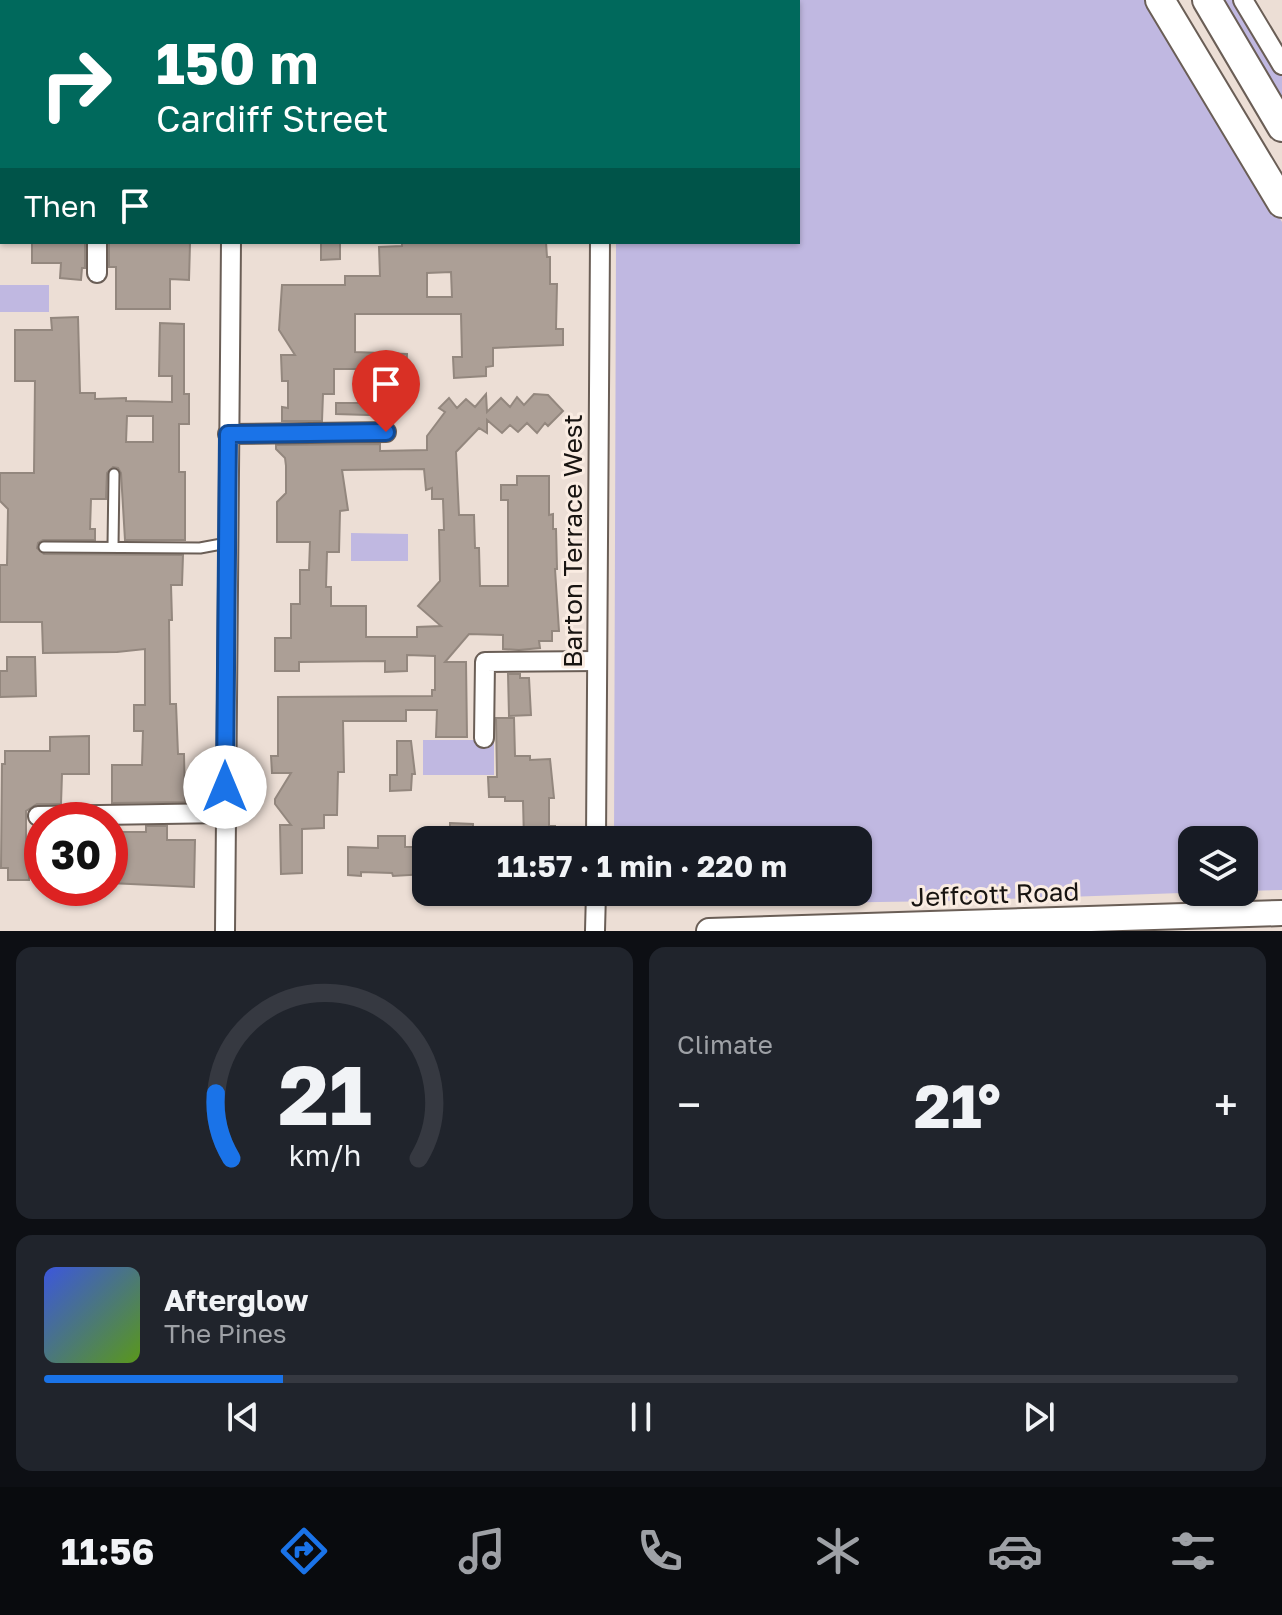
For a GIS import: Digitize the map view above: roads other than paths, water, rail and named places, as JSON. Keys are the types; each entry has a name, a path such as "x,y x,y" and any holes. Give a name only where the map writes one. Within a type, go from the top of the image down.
{"highway":[{"path":"1160,0 1282,203"},
{"path":"1207,0 1282,127"}],"main road":[{"name":"Jeffcott Road","path":"709,931 893,928 1282,913"}],"street":[{"path":"1243,0 1282,65"},
{"path":"97,244 97,273"},
{"path":"225,931 231,244"},
{"name":"Barton Terrace West","path":"596,826 600,244"},
{"path":"228,434 386,432"},
{"path":"484,738 485,662 597,661"},
{"path":"128,815 225,813"},
{"path":"595,931 596,906"}],"lane":[{"path":"113,546 114,474"},
{"path":"44,547 200,548 227,543"}]}
